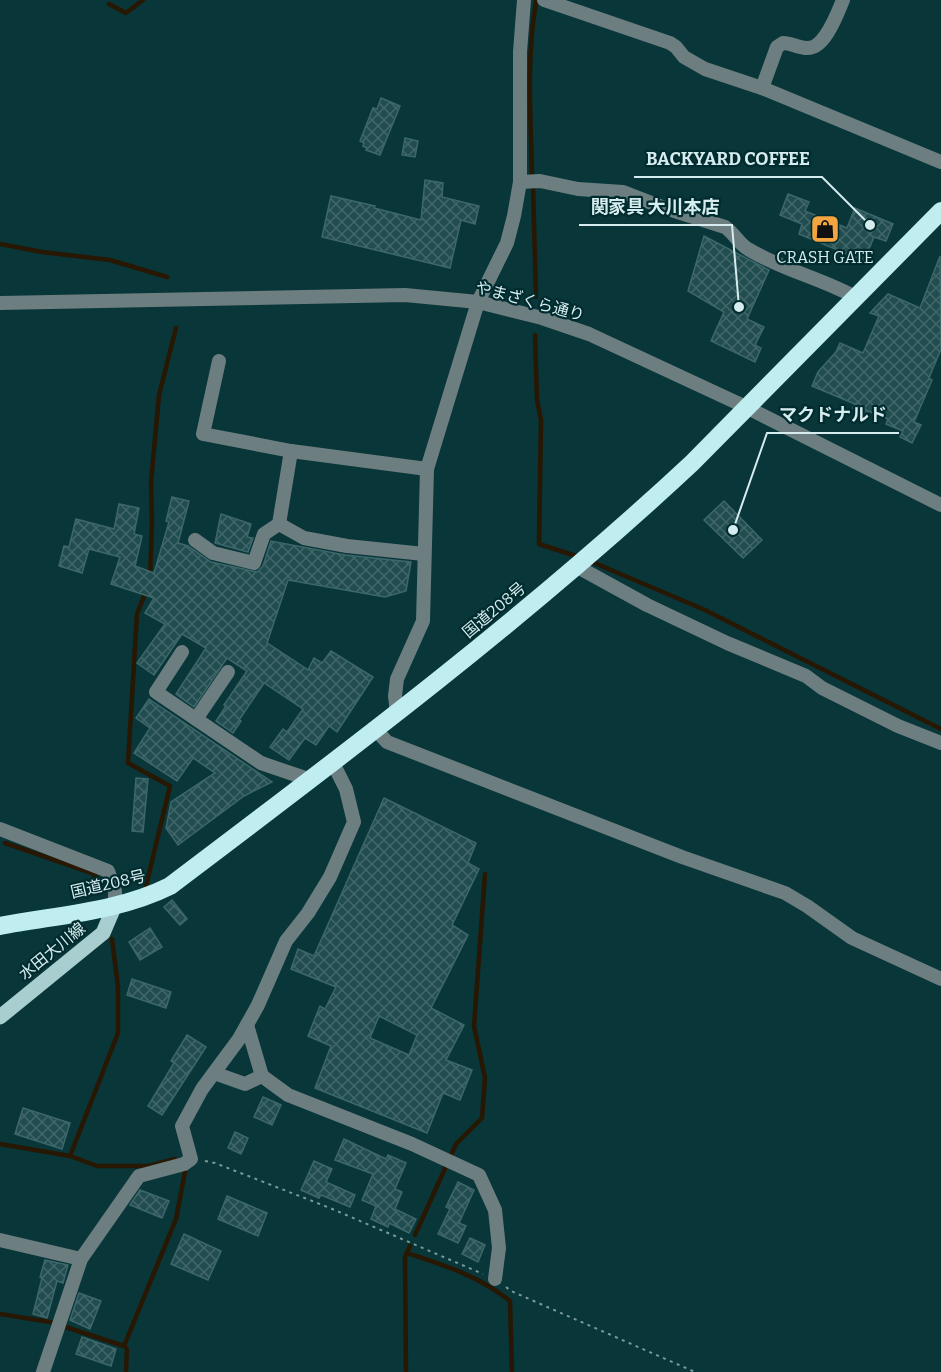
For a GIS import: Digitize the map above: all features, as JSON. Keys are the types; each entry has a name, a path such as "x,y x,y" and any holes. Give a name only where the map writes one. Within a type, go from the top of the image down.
{"highway":[{"name":"国道208号","path":"0,926 146,898 170,886 311,780 457,666 595,550 692,463 941,211"}],"main road":[{"name":"水田大川線","path":"0,1017 103,933 115,905"}],"street":[{"path":"397,713 395,696 397,679 423,621 427,469 478,302 507,243 514,216 520,182 520,52 524,0"},
{"path":"544,0 670,43 676,46 684,57 705,69 762,88 941,162"},
{"path":"762,88 777,47 783,43 807,48 817,45 831,27 843,0"},
{"path":"520,182 540,181 578,189 623,192 725,227 746,248 855,297"},
{"name":"やまざくら通り","path":"0,303 405,295 478,302 542,318 589,334 746,407 940,502"},
{"path":"219,361 203,434 291,450 427,469"},
{"path":"195,540 213,553 254,562 264,534 279,524 291,450"},
{"path":"279,524 304,538 347,546 424,554"},
{"path":"578,564 657,610 727,643 789,668 806,676 822,688 870,712 941,743"},
{"path":"182,652 156,692 261,763 311,780"},
{"path":"196,719 228,672"},
{"path":"376,730 387,742 682,856 785,893 852,938 941,979"},
{"path":"43,1372 81,1259 139,1176 184,1164 191,1159 182,1126 202,1089 247,1025 286,941 308,913 330,877 354,822 346,789 333,763"},
{"path":"0,829 108,871 115,891 115,905"},
{"path":"247,1025 262,1076 288,1095 412,1144 478,1176 495,1210 499,1248 495,1279"},
{"path":"214,1073 245,1084 262,1076"},
{"path":"0,1240 81,1259"}],"path":[{"path":"191,1159 215,1163 330,1208 495,1279 511,1291 694,1372"}],"building":[{"path":"381,98 400,106 380,155 366,150 364,143 360,141 373,108 377,109"},
{"path":"405,138 418,141 415,157 402,155"},
{"path":"425,180 443,183 442,197 479,206 475,224 461,220 450,268 322,237 331,196 421,220"},
{"name":"CRASH GATE","path":"788,194 809,202 805,211 847,228 855,208 893,224 886,241 874,237 864,261 799,234 802,224 780,215"},
{"path":"704,236 769,270 747,319 764,327 755,345 761,348 755,362 711,341 724,312 688,291"},
{"path":"940,256 941,349 929,378 932,380 914,422 921,425 912,443 900,437 903,431 886,424 888,419 853,408 855,404 812,386 818,372 836,352 840,343 863,353 879,316 870,313 888,294 920,308"},
{"path":"172,497 189,501 178,543 188,546 211,562 257,572 263,566 271,541 345,555 411,562 406,591 385,597 288,580 267,643 308,670 314,658 322,663 331,651 373,677 337,732 329,726 316,745 305,738 289,760 270,747 283,729 287,732 303,709 264,683 233,733 216,721 247,671 227,658 194,707 176,694 206,648 182,634 154,675 137,663 165,624 145,613 154,598 111,584 120,557 89,549 82,573 59,566 64,546 69,547 76,519 114,529 119,504 139,508 134,534 142,536 135,566 154,573 169,522 166,521"},
{"path":"724,501 762,540 743,558 704,520"},
{"path":"221,514 251,524 247,537 253,538 248,552 215,543"},
{"path":"149,699 272,782 244,796 178,845 166,828 171,802 215,773 193,758 177,781 134,753 150,728 136,718"},
{"path":"136,778 148,779 143,832 132,831"},
{"path":"384,798 476,843 468,863 479,869 452,925 468,935 431,1008 464,1025 446,1060 472,1070 460,1100 443,1093 427,1133 315,1088 331,1046 308,1036 320,1006 325,1009 336,987 291,969 298,949 314,956","holes":["379,1016 417,1035 409,1055 370,1038"]},
{"path":"172,900 187,919 180,925 164,907"},
{"path":"150,928 162,947 140,960 129,942"},
{"path":"132,979 171,992 166,1008 127,995"},
{"path":"187,1035 206,1047 162,1115 148,1106 174,1063 171,1061"},
{"path":"263,1097 281,1105 272,1125 254,1117"},
{"path":"23,1108 70,1123 62,1149 15,1134"},
{"path":"235,1132 248,1138 241,1154 228,1148"},
{"path":"344,1139 386,1159 388,1155 406,1163 395,1189 402,1192 395,1209 416,1219 409,1233 389,1223 388,1227 371,1219 376,1206 362,1200 373,1174 335,1160"},
{"path":"314,1161 332,1169 326,1182 355,1195 350,1207 321,1195 319,1198 301,1190"},
{"path":"458,1182 474,1190 459,1223 466,1226 458,1243 438,1234 450,1209 446,1207"},
{"path":"140,1190 169,1201 162,1218 130,1205"},
{"path":"227,1196 267,1213 258,1236 218,1219"},
{"path":"184,1234 221,1251 208,1280 171,1264"},
{"path":"470,1238 485,1245 478,1262 462,1254"},
{"path":"45,1260 68,1265 63,1283 57,1281 47,1318 33,1314"},
{"path":"79,1293 101,1301 90,1329 70,1320"},
{"path":"82,1337 116,1349 111,1366 76,1354"}],"waterway":[{"path":"109,4 126,13 143,0"},
{"path":"532,177 530,68 536,2"},
{"path":"533,186 536,297"},
{"path":"0,244 42,252 110,260 167,277"},
{"path":"150,577 151,482 159,395 176,328"},
{"path":"535,335 537,400 541,420 539,544 579,557"},
{"path":"590,561 705,610 941,729"},
{"path":"146,591 137,614 128,763 170,786 146,886"},
{"path":"5,843 92,873 102,882"},
{"path":"415,1235 456,1144 482,1118 485,1078 474,1026 485,874"},
{"path":"70,1156 118,1033 118,987 112,939"},
{"path":"0,1144 70,1156 97,1166 149,1166 175,1159"},
{"path":"124,1346 176,1219 185,1172 183,1169"},
{"path":"406,1372 405,1257 410,1246"},
{"path":"407,1253 474,1278 510,1301 512,1372"},
{"path":"0,1314 50,1322 124,1346 127,1349 126,1372"}],"place":[{"name":"BACKYARD COFFEE","path":"870,225"},
{"name":"CRASH GATE","path":"825,229"},
{"name":"関家具 大川本店","path":"739,307"},
{"name":"マクドナルド","path":"733,530"}]}
